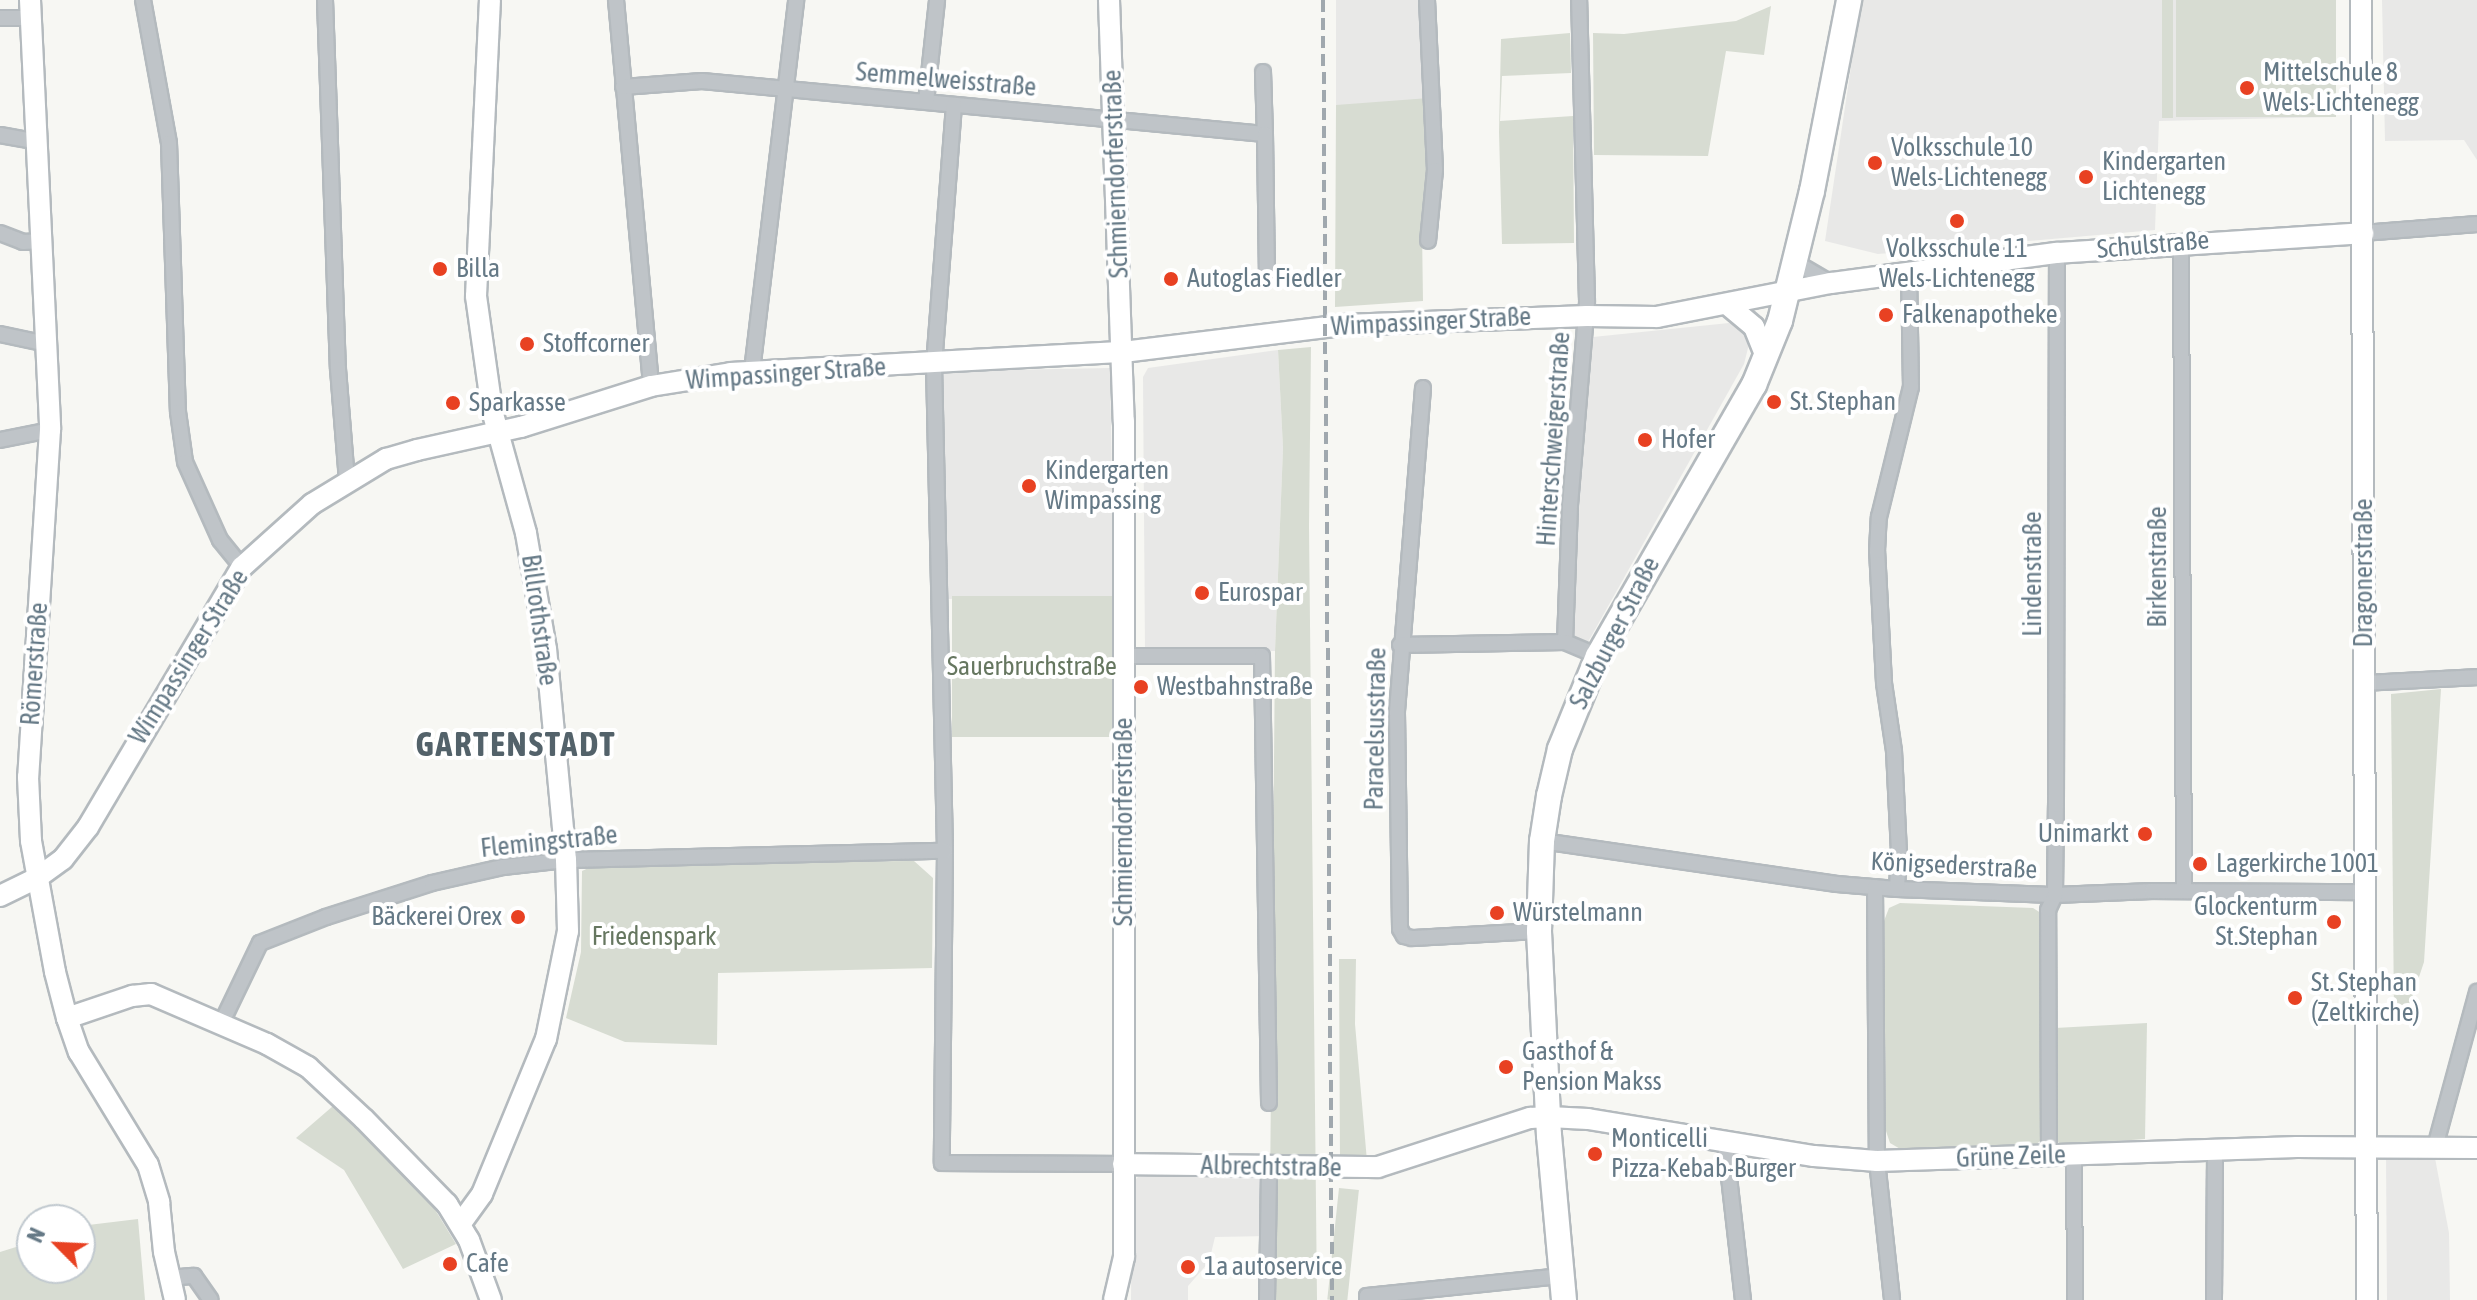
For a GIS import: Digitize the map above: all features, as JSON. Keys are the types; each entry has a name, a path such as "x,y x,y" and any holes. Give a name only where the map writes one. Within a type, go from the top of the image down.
{"main road":[{"name":"Salzburger Straße","path":"1563,1288 1549,1117 1539,931 1542,841 1560,749 1598,656 1754,385 1766,357 1795,262 1849,0"}],"street":[{"path":"143,0 169,143 178,412 185,462 220,540 242,567"},
{"path":"325,0 338,369 347,481"},
{"name":"Billrothstraße","path":"461,1223 482,1194 549,1029 568,931 566,860 546,649 534,571 498,432 482,342 476,281 490,0"},
{"path":"616,0 651,386"},
{"path":"752,371 796,0"},
{"path":"926,102 937,0"},
{"name":"Schmierndorferstraße","path":"1109,0 1123,352 1123,1164"},
{"path":"1427,0 1435,170 1428,241"},
{"name":"Hinterschweigerstraße","path":"1565,642 1570,505 1587,316 1579,0"},
{"name":"Dragonerstraße","path":"2361,0 2367,1300"},
{"path":"0,18 31,9"},
{"name":"Römerstraße","path":"31,9 50,430 28,777 37,878 67,1018 79,1052 148,1165 159,1202 175,1300"},
{"path":"1263,72 1267,274"},
{"name":"Semmelweisstraße","path":"623,87 702,81 1265,134"},
{"path":"954,105 934,365 945,851 942,1163 1123,1164 1124,1257 1114,1300"},
{"path":"0,135 38,142"},
{"name":"Schulstraße","path":"1788,292 1909,271 2057,253 2181,242 2477,224"},
{"path":"0,233 23,242 43,241"},
{"name":"Birkenstraße","path":"2181,242 2184,891"},
{"name":"Lindenstraße","path":"2049,1156 2048,910 2055,895 2057,253"},
{"path":"1795,262 1831,283"},
{"path":"1897,889 1899,853 1894,751 1884,683 1877,551 1879,517 1911,387 1909,271"},
{"name":"Wimpassinger Straße","path":"0,896 37,878 63,859 88,827 242,567 312,504 386,459 498,432 651,386 752,371 934,365 1123,352 1344,325 1587,316 1657,317 1788,292"},
{"path":"1728,305 1754,327 1766,357"},
{"path":"0,334 47,344"},
{"name":"Paracelsusstraße","path":"1423,388 1415,510 1400,645 1397,713 1400,929 1404,936 1412,938 1539,931"},
{"path":"0,440 50,430"},
{"path":"1400,645 1565,642 1598,656"},
{"path":"1124,656 1262,656 1269,1103"},
{"path":"2364,683 2477,677"},
{"name":"Königsederstraße","path":"1542,841 1897,889 2055,895 2184,891 2367,892"},
{"name":"Flemingstraße","path":"221,1024 251,956 260,943 432,883 503,867 566,860 945,851"},
{"path":"1875,887 1877,1161 1892,1300"},
{"path":"2435,1147 2477,992"},
{"path":"67,1018 132,996 151,994 308,1067 414,1168 461,1223 491,1300"},
{"name":"Albrechtstraße","path":"1123,1164 1378,1167 1530,1118 1549,1117"},
{"name":"Grüne Zeile","path":"1549,1117 1588,1119 1814,1156 1877,1161 2215,1149 2477,1148"},
{"path":"1725,1142 1743,1300"},
{"path":"2214,1300 2215,1149"},
{"path":"2074,1155 2075,1300"},
{"path":"1267,1300 1269,1168"},
{"path":"169,1278 194,1276 211,1300"},
{"path":"1367,1300 1367,1296 1563,1288"}],"shaded area":[{"path":"1336,0 1425,0 1425,105 1336,105"},
{"path":"1861,0 2336,0 2334,117 2159,121 2155,230 1878,254 1825,241"},
{"path":"2382,0 2477,0 2477,160 2464,140 2385,141"},
{"path":"1729,323 1742,329 1749,344 1744,364 1588,642 1563,638 1593,337"},
{"path":"1278,350 1283,448 1275,651 1145,651 1143,377 1148,368"},
{"name":"Kindergarten Wimpassing","path":"1110,368 1114,596 946,599 942,371"},
{"path":"2386,1156 2435,1158 2449,1233 2450,1300 2387,1300"},
{"path":"1138,1177 1271,1177 1270,1236 1215,1237 1209,1262 1188,1286 1188,1300 1131,1300 1132,1183"}],"green space":[{"path":"2162,0 2173,0 2173,118 2162,118"},
{"name":"Mittelschule 8 Wels-Lichtenegg","path":"2176,0 2336,0 2336,117 2176,117"},
{"path":"1771,6 1764,55 1726,51 1708,156 1594,155 1593,33 1624,34 1736,21"},
{"path":"1570,33 1571,73 1502,76 1500,121 1573,116 1574,243 1502,244 1499,132 1501,39"},
{"path":"1429,98 1431,170 1422,230 1423,301 1335,307 1336,105"},
{"path":"1311,347 1309,526 1317,1300 1269,1300 1275,651 1283,448 1278,350"},
{"name":"Sauerbruchstraße","path":"952,596 1112,596 1112,737 952,737"},
{"path":"2441,689 2424,962 2405,1019 2394,1015 2391,694"},
{"name":"Friedenspark","path":"914,861 933,878 932,968 718,973 717,1045 625,1042 566,1018 581,952 582,871 595,865"},
{"path":"1900,903 2033,908 2044,915 2045,1137 2034,1146 1902,1150 1890,1143 1886,1131 1884,921 1889,908"},
{"path":"1339,959 1356,959 1355,1024 1367,1161 1340,1163"},
{"path":"2147,1023 2145,1139 2062,1145 2054,1139 2055,1028"},
{"path":"333,1106 431,1203 456,1244 403,1269 344,1170 296,1138"},
{"path":"1339,1188 1359,1190 1347,1300 1327,1299"},
{"path":"138,1219 145,1300 0,1300 0,1252 16,1247 16,1284 96,1284 96,1224"}],"railway":[{"path":"1323,0 1332,1300"}],"place":[{"name":"Mittelschule 8 Wels-Lichtenegg","path":"2247,88"},
{"name":"Volksschule 10 Wels-Lichtenegg","path":"1875,163"},
{"name":"Kindergarten Lichtenegg","path":"2086,177"},
{"name":"Volksschule 11 Wels-Lichtenegg","path":"1957,221"},
{"name":"Billa","path":"440,269"},
{"name":"Autoglas Fiedler","path":"1171,279"},
{"name":"Falkenapotheke","path":"1886,315"},
{"name":"Stoffcorner","path":"527,344"},
{"name":"St. Stephan","path":"1774,402"},
{"name":"Sparkasse","path":"453,403"},
{"name":"Hofer","path":"1645,440"},
{"name":"Kindergarten Wimpassing","path":"1029,486"},
{"name":"Eurospar","path":"1202,593"},
{"name":"Westbahnstraße","path":"1141,687"},
{"name":"Unimarkt","path":"2145,834"},
{"name":"Lagerkirche 1001","path":"2200,864"},
{"name":"Würstelmann","path":"1497,913"},
{"name":"Bäckerei Orex","path":"518,917"},
{"name":"Glockenturm St.Stephan","path":"2334,922"},
{"name":"St. Stephan (Zeltkirche)","path":"2295,998"},
{"name":"Gasthof & Pension Makss","path":"1506,1067"},
{"name":"Monticelli Pizza-Kebab-Burger","path":"1595,1154"},
{"name":"Cafe","path":"450,1264"},
{"name":"1a autoservice","path":"1188,1267"}],"district":[{"name":"GARTENSTADT","path":"516,744"}]}
